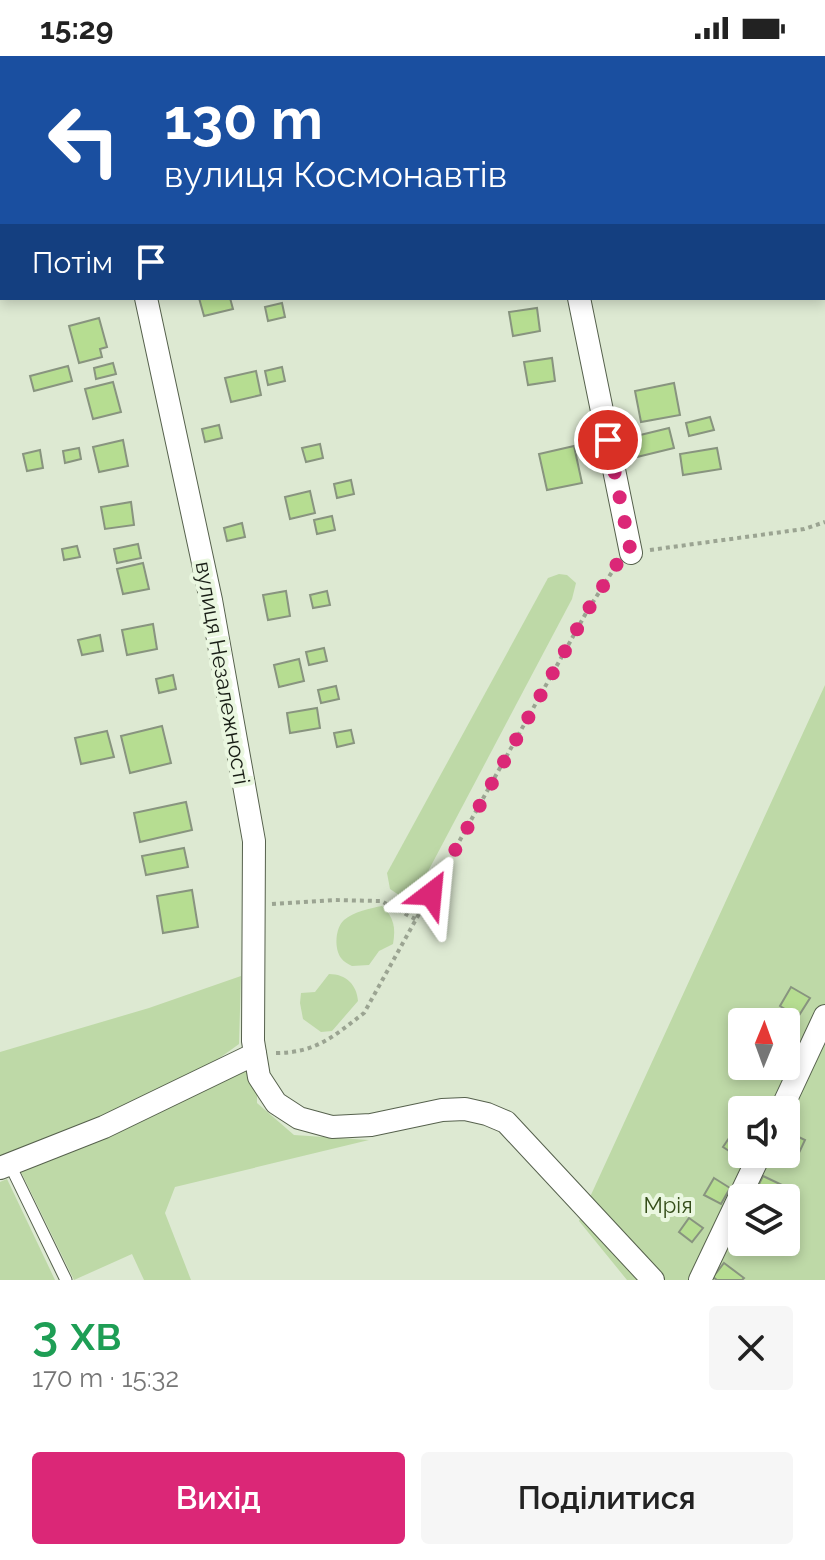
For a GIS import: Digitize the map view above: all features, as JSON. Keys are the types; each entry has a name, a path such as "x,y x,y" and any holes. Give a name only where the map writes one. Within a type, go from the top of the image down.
{"street":[{"name":"вулиця Незалежності","path":"146,300 211,600 254,841 253,1041 259,1077 276,1103 299,1118 332,1127 371,1125 431,1111 465,1109 506,1122 653,1280"},
{"path":"579,300 631,553"},
{"path":"788,1096 825,1016"},
{"path":"5,1166 104,1127 255,1054"},
{"path":"700,1280 753,1168"}],"lane":[{"path":"5,1166 66,1280"}],"path":[{"path":"255,1054 296,1053 326,1043 364,1013 586,613 617,564 631,553 804,529 825,522"},
{"path":"254,905 334,900 381,901 417,920"}],"green space":[{"path":"567,575 576,583 572,599 415,896 405,899 390,889 387,873 548,578"},
{"name":"Мрія","path":"825,685 825,1280 627,1280 579,1221"},
{"path":"382,906 393,923 393,944 379,951 369,965 348,964 337,949 336,939 341,924 357,913"},
{"path":"329,974 341,976 350,982 358,1001 332,1031 321,1032 303,1019 301,993 315,992"},
{"path":"241,976 239,1044 154,1096 0,1160 0,1052 149,1008"},
{"path":"240,1069 248,1072 257,1090 257,1103 294,1135 369,1140 175,1187 165,1213 191,1280 144,1280 132,1254 74,1280 21,1172 106,1135"},
{"path":"7,1179 55,1280 0,1280 0,1182"}],"building":[{"path":"200,300 231,300 233,309 204,316"},
{"path":"282,303 285,317 268,321 265,307"},
{"path":"537,308 540,331 513,336 509,312"},
{"path":"99,318 107,347 100,349 102,357 79,363 69,326"},
{"path":"552,358 555,381 528,385 524,362"},
{"path":"113,363 116,374 96,379 94,368"},
{"path":"68,366 72,381 34,391 30,376"},
{"path":"282,367 285,381 268,385 265,371"},
{"path":"256,371 261,395 231,402 225,378"},
{"path":"113,382 121,412 93,419 85,389"},
{"path":"674,383 680,415 641,422 635,391"},
{"path":"710,417 714,430 689,436 686,423"},
{"path":"219,425 222,438 205,442 202,429"},
{"path":"669,428 674,448 637,457 632,437"},
{"path":"123,440 128,466 99,472 93,447"},
{"path":"320,444 323,458 306,462 302,448"},
{"path":"574,446 582,483 547,490 539,454"},
{"path":"79,448 81,459 65,463 63,451"},
{"path":"717,448 721,469 683,475 680,454"},
{"path":"40,450 43,468 27,471 23,454"},
{"path":"351,480 354,494 337,498 334,484"},
{"path":"310,491 315,513 290,519 285,497"},
{"path":"131,502 134,525 105,529 101,507"},
{"path":"332,516 335,530 317,534 314,520"},
{"path":"242,523 245,537 227,541 224,528"},
{"path":"138,544 141,558 117,563 114,549"},
{"path":"77,546 80,557 64,560 62,549"},
{"path":"143,563 149,589 123,594 117,569"},
{"path":"286,591 290,616 268,620 263,595"},
{"path":"327,591 330,605 313,608 310,595"},
{"path":"153,624 157,649 127,655 122,630"},
{"path":"100,635 103,651 82,655 78,640"},
{"path":"324,648 327,661 309,665 306,652"},
{"path":"299,659 304,681 279,687 274,665"},
{"path":"173,675 176,689 159,693 156,679"},
{"path":"336,686 339,699 321,703 318,690"},
{"path":"317,708 320,728 290,733 287,713"},
{"path":"162,726 171,763 130,773 121,736"},
{"path":"351,730 354,743 337,747 334,733"},
{"path":"107,731 114,757 81,764 75,738"},
{"path":"186,802 192,830 140,842 134,813"},
{"path":"184,848 188,867 146,875 142,856"},
{"path":"192,890 198,927 163,933 157,896"},
{"path":"791,987 810,998 800,1014 800,1008 780,1006"},
{"path":"763,1176 780,1184 759,1184"},
{"path":"714,1178 728,1187 721,1204 704,1195"},
{"path":"689,1218 703,1228 692,1242 679,1232"},
{"path":"724,1263 744,1278 717,1280 713,1277"}],"route":[{"path":"431,894 586,613 617,564 631,553 608,440"}]}
